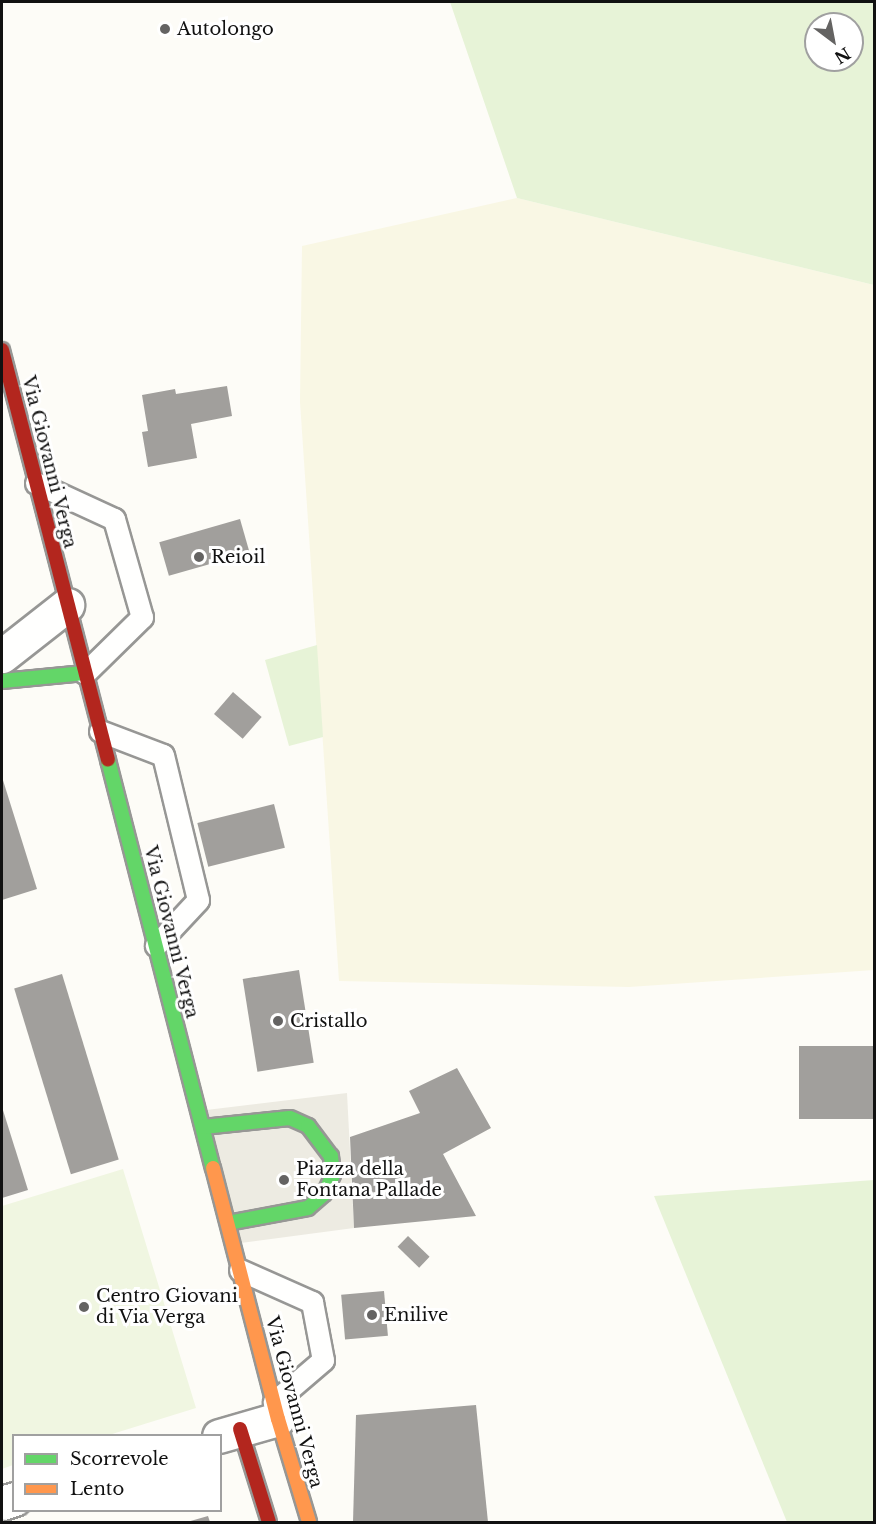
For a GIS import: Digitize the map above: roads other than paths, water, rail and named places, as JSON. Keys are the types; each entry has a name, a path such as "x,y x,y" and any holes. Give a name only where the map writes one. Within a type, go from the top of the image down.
{"street":[{"name":"Via Giovanni Verga","path":"2,350 276,1411 309,1522"},
{"path":"2,656 67,605"},
{"path":"2,681 86,673"},
{"path":"203,1127 290,1118 308,1126 331,1156 333,1175 324,1194 308,1208 228,1223"},
{"path":"269,1522 230,1432 276,1411"}],"lane":[{"path":"36,483 114,519 142,617 86,673"},
{"path":"100,730 163,755 198,900 156,945"},
{"path":"240,1269 312,1302 324,1360 276,1411"}],"place":[{"name":"Autolongo","path":"165,29"},
{"name":"Reioil","path":"199,557"},
{"name":"Cristallo","path":"278,1021"},
{"name":"Piazza della Fontana Pallade","path":"284,1180"},
{"name":"Centro Giovani di Via Verga","path":"84,1307"},
{"name":"Enilive","path":"372,1315"}]}
